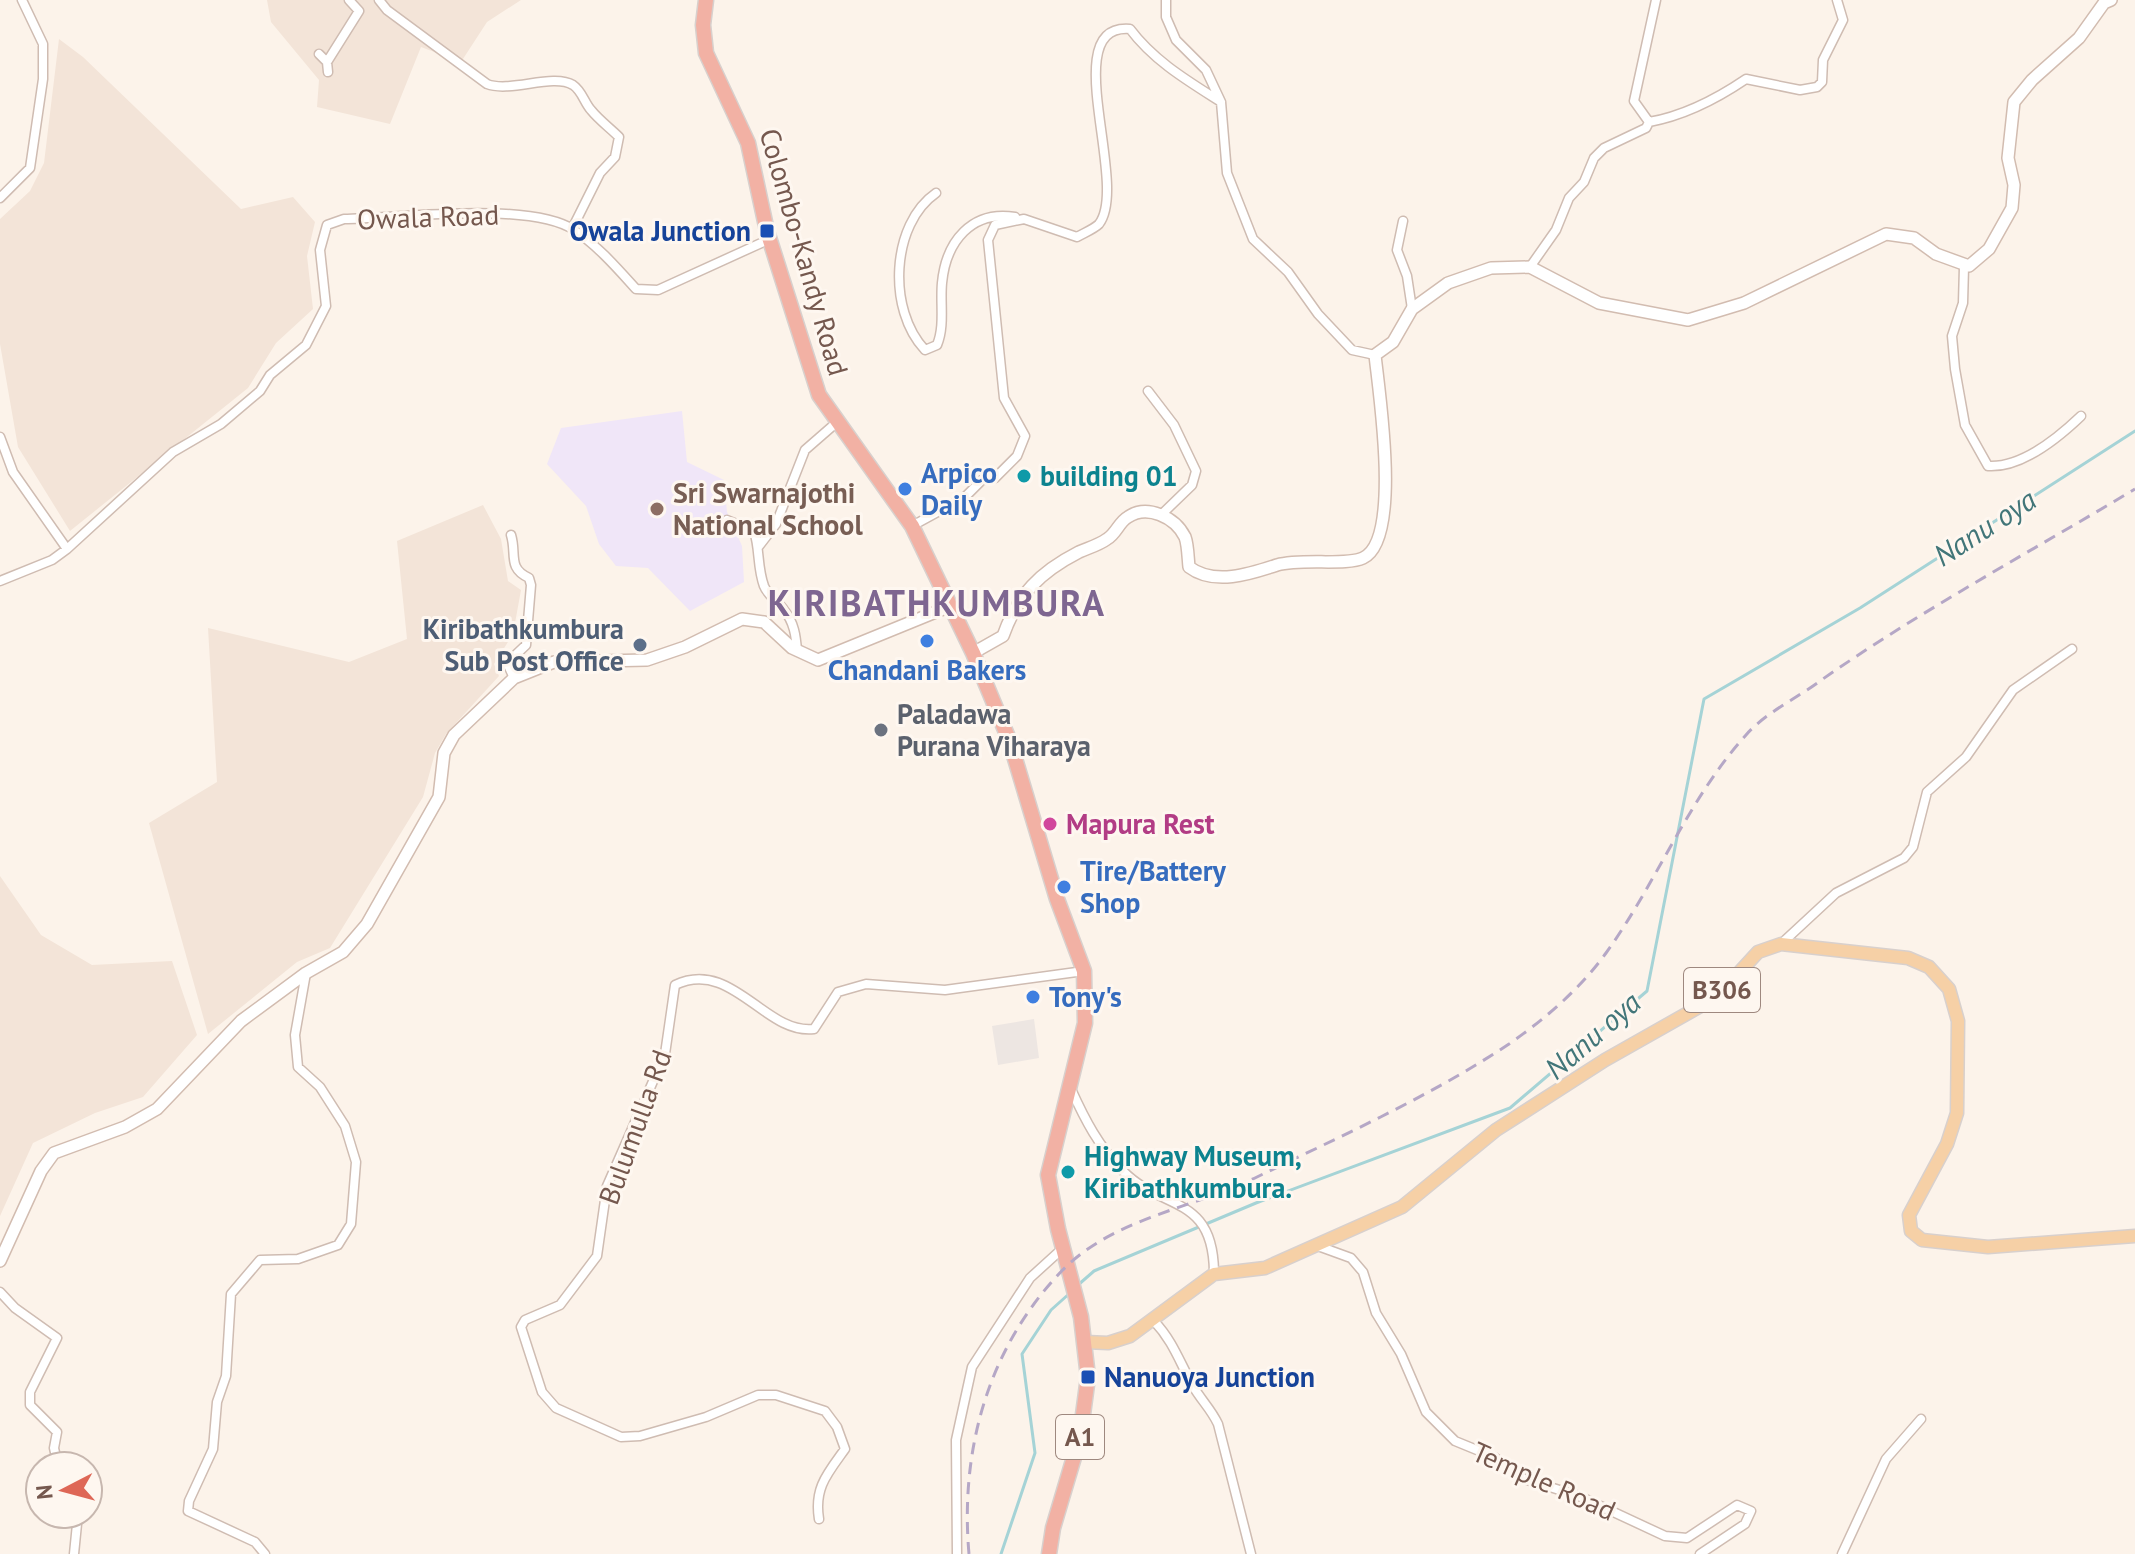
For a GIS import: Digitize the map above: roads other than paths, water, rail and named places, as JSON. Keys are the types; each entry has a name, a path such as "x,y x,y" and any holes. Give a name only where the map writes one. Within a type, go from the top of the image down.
{"highway":[{"name":"Colombo-Kandy Road","path":"706,0 703,25 706,53 748,143 770,239 819,395 912,526 948,607 973,653 1010,742 1057,899 1084,971 1085,1023 1048,1175 1081,1317 1088,1377 1080,1437 1053,1528 1049,1554"}],"main road":[{"path":"973,653 1003,636 1014,607 1058,564 1109,539 1125,518 1135,513 1162,514 1185,537 1189,567 1200,576 1233,577 1292,561 1359,560 1370,554 1377,539 1388,478 1375,355 1393,342 1412,309 1448,283 1491,268 1530,267 1599,303 1688,320 1744,303 1886,234 1914,238 1936,254 1964,267 1989,249 2012,208 2014,185 2008,158 2014,102 2032,80 2079,38 2104,3 2111,0"},
{"path":"0,1261 41,1171 54,1153 125,1127 157,1109 241,1021 306,973 343,952 367,924 439,797 444,753 454,735 514,678 554,662 647,660 685,647 742,619 764,622 794,650 818,660 948,607"},
{"name":"B306","path":"1214,1274 1265,1268 1402,1207 1496,1130 1605,1060 1704,1004 1725,988 1758,952 1781,944 1908,958 1929,967 1949,989 1958,1021 1957,1113 1947,1144 1909,1215 1911,1231 1922,1240 1988,1247 2135,1236"},
{"path":"1085,1342 1115,1341 1154,1321 1214,1274"}],"street":[{"path":"0,198 30,168 43,79 43,44 22,0"},
{"path":"319,54 327,67 359,11 349,0"},
{"path":"379,0 387,10 487,84 501,89 524,82 535,85 566,81 577,87 590,109 619,137 615,157 600,173 572,229"},
{"path":"1166,0 1166,17 1176,40 1206,70 1221,102 1227,173 1253,239 1288,272 1318,314 1352,350 1375,355"},
{"path":"1649,122 1634,101 1656,0"},
{"path":"1649,122 1671,118 1723,95 1746,79 1800,90 1817,87 1822,82 1823,60 1843,20 1837,0"},
{"path":"936,193 912,216 900,256 906,315 917,342 925,350 937,345 941,337 942,281 948,257 960,232 981,218 1024,219 1077,237 1098,225 1108,202 1108,178 1093,68 1099,46 1109,34 1130,29 1161,61 1221,102"},
{"path":"1530,267 1556,230 1569,198 1584,182 1594,158 1604,148 1646,128 1649,122"},
{"name":"Owala Road","path":"0,581 52,560 67,549 173,452 221,424 260,391 270,375 306,345 326,306 320,250 327,225 344,219 537,216 572,229 600,250 636,289 658,290 770,239"},
{"path":"912,526 965,497 982,480 995,478 1017,456 1025,436 1004,398 988,240 995,225 1024,219"},
{"path":"1403,221 1397,250 1407,276 1412,309"},
{"path":"1964,267 1963,303 1952,336 1955,369 1965,425 1988,466 1999,467 2036,450 2081,416"},
{"path":"1148,391 1174,425 1196,471 1192,485 1162,514"},
{"path":"794,650 795,631 786,611 766,591 762,580 758,568 759,546 763,536 776,524 805,450 836,423"},
{"path":"0,437 13,472 67,549"},
{"path":"727,520 754,531 759,546"},
{"path":"511,535 513,564 519,573 529,578 531,585 526,645 507,663 514,678"},
{"path":"1781,944 1836,893 1904,858 1913,847 1927,792 1966,757 2013,690 2072,649"},
{"name":"Bulumulla Rd","path":"819,1519 816,1501 820,1484 845,1449 837,1427 825,1411 776,1395 758,1395 706,1417 621,1437 556,1408 542,1392 521,1327 525,1320 560,1305 597,1256 607,1186 665,1054 675,985 692,977 716,982 798,1031 814,1029 838,992 866,984 945,990 1084,971"},
{"path":"265,1554 255,1542 188,1511 189,1501 213,1449 217,1402 226,1376 231,1294 260,1260 298,1259 338,1245 351,1224 356,1162 345,1126 320,1087 298,1067 295,1035 306,973"},
{"path":"1071,1089 1094,1139 1126,1174 1183,1205 1199,1220 1214,1256 1214,1274"},
{"name":"Temple Road","path":"1318,1246 1351,1258 1363,1272 1376,1313 1401,1354 1426,1412 1455,1441 1494,1457 1524,1479 1579,1496 1665,1536 1687,1538 1737,1505 1751,1511 1745,1524 1700,1554"},
{"path":"957,1554 956,1440 972,1367 1030,1278 1063,1248"},
{"path":"0,1292 15,1308 57,1338 30,1392 30,1405 57,1432 54,1450"},
{"path":"1154,1321 1172,1341 1194,1388 1210,1406 1218,1424 1251,1554"},
{"path":"1842,1554 1886,1459 1921,1419"},
{"path":"74,1554 76,1530"}],"waterway":[{"name":"Nanu oya","path":"1078,1285 1094,1271 1256,1203 1510,1108 1647,991 1704,699 1860,608 2135,431"},
{"name":"Nanu oya","path":"1001,1554 1035,1453 1022,1354 1051,1310 1070,1293"}],"railway":[{"path":"969,1554 969,1478 983,1405 1012,1337 1057,1276 1078,1256 1125,1228 1257,1177 1385,1115 1509,1044 1549,1014 1596,966 1641,899 1707,786 1754,727 1897,630 2135,489"}],"place":[{"name":"Owala Junction","path":"767,231"},
{"name":"building 01","path":"1024,476"},
{"name":"Arpico Daily","path":"905,489"},
{"name":"Sri Swarnajothi National School","path":"657,509"},
{"name":"Chandani Bakers","path":"927,641"},
{"name":"Kiribathkumbura Sub Post Office","path":"640,645"},
{"name":"Paladawa Purana Viharaya","path":"881,730"},
{"name":"Mapura Rest","path":"1050,824"},
{"name":"Tire/Battery Shop","path":"1064,887"},
{"name":"Tony's","path":"1033,997"},
{"name":"Highway Museum, Kiribathkumbura.","path":"1068,1172"},
{"name":"Nanuoya Junction","path":"1088,1377"}],"district":[{"name":"KIRIBATHKUMBURA","path":"937,603"}]}
